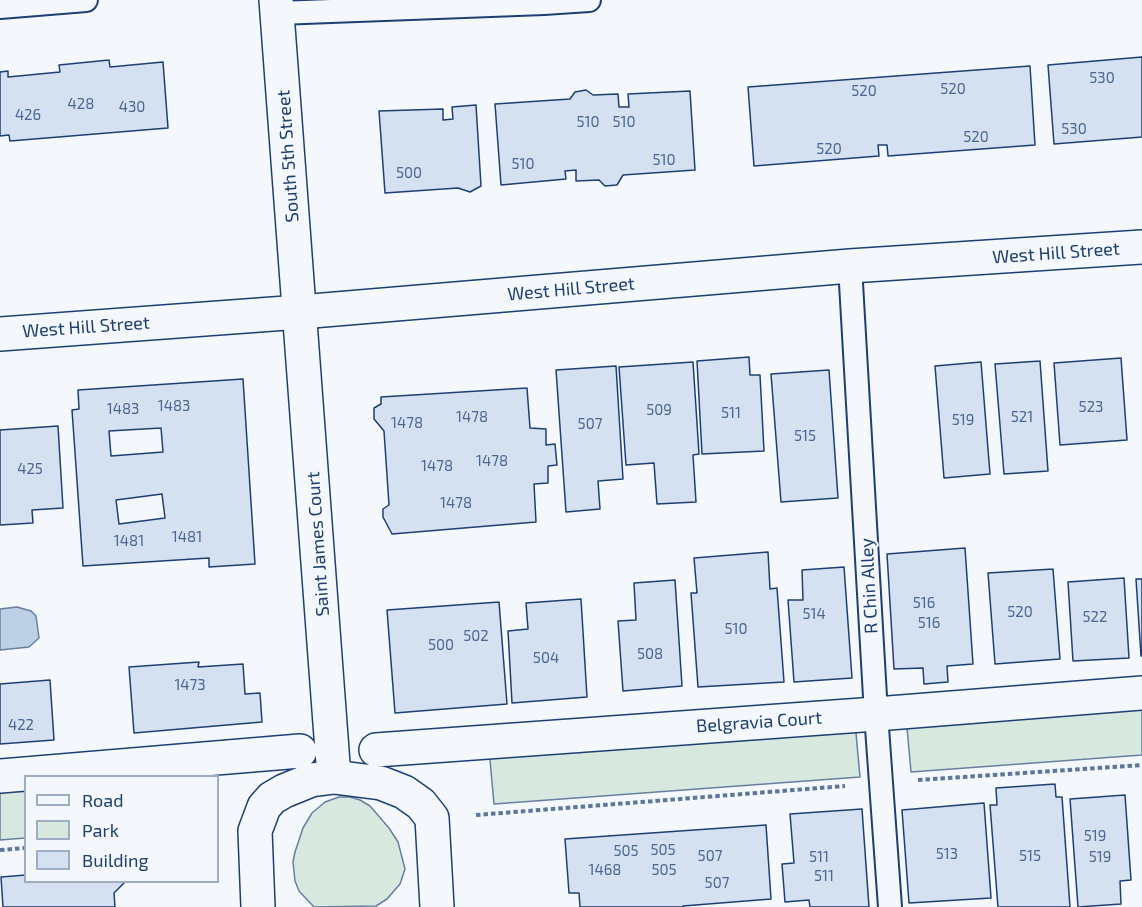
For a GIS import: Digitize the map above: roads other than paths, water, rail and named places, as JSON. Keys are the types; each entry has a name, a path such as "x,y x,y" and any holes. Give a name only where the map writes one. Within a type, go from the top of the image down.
{"street":[{"name":"South 5th Street","path":"277,6 300,312"},
{"name":"West Hill Street","path":"0,334 300,312 850,266 1142,247"},
{"name":"Saint James Court","path":"300,312 334,777"},
{"name":"Belgravia Court","path":"375,750 1142,693"},
{"path":"0,776 300,751"},
{"path":"258,907 255,831 264,807 272,798 284,791 311,780 334,777 381,783 405,792 421,804 432,818 438,907"}],"lane":[{"path":"0,7 86,0"},
{"path":"277,6 544,3 589,0"},
{"name":"R Chin Alley","path":"850,266 876,714 890,907"}],"water":[{"path":"17,607 31,611 36,616 39,638 29,647 0,650 0,609"}]}
